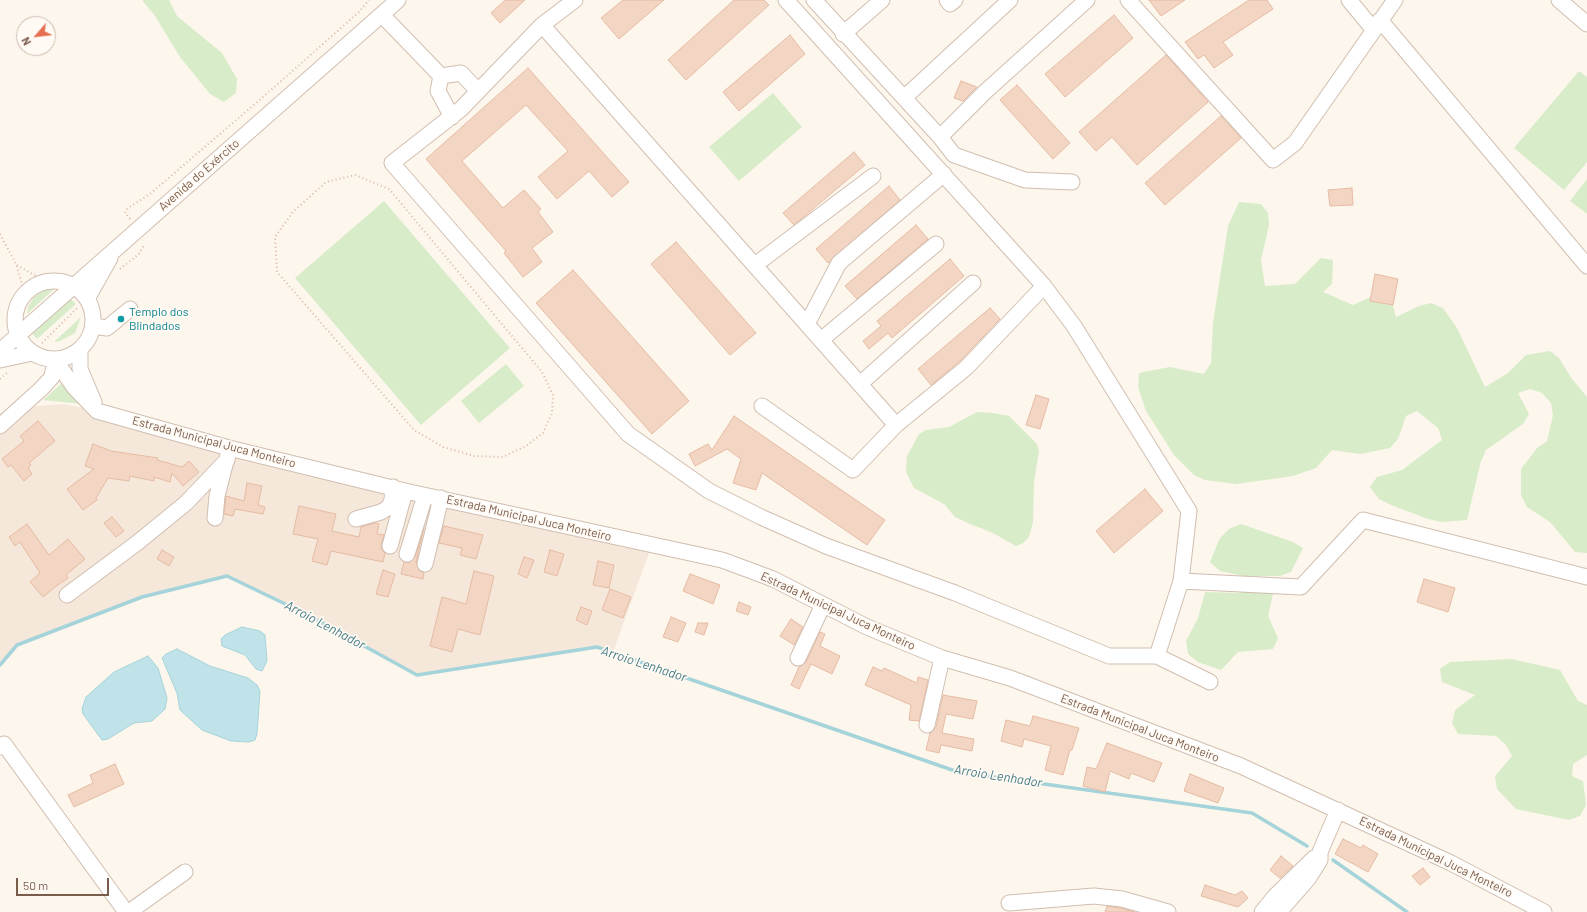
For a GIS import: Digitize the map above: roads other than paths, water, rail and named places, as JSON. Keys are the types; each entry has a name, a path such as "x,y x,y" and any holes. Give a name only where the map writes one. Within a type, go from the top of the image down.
{"street":[{"name":"Avenida do Exército","path":"0,351 398,0"},
{"path":"575,0 542,25 452,116 392,163 628,434 709,491 761,517 826,546 955,593 1109,656 1157,656 1210,682"},
{"path":"786,0 1044,286 1074,326 1189,512 1181,581 1157,656"},
{"path":"814,0 843,34 940,137 954,155 1025,180 1072,182"},
{"path":"843,34 882,0"},
{"path":"946,0 950,4 955,0"},
{"path":"904,98 1010,0"},
{"path":"940,137 986,91 1087,0"},
{"path":"1128,0 1273,160 1294,143 1376,24 1395,0"},
{"path":"1349,0 1376,24 1587,266"},
{"path":"1559,0 1587,24"},
{"path":"382,15 441,76"},
{"path":"542,25 896,424"},
{"path":"441,76 461,73 478,91"},
{"path":"441,76 438,91 452,116"},
{"path":"807,324 839,263 944,174"},
{"path":"754,265 873,176"},
{"path":"821,340 936,244"},
{"path":"87,299 113,250"},
{"path":"60,281 73,286 87,299 92,312 93,326 88,340 80,350 68,357 55,360 43,358 32,353 22,343 14,316 24,294 34,286 46,282 60,281"},
{"path":"860,384 973,283"},
{"path":"762,406 853,470 896,424 966,368 1044,286"},
{"path":"93,326 107,328 130,309"},
{"path":"80,350 80,369 97,410"},
{"path":"0,360 32,353"},
{"path":"0,426 22,407 52,377 55,360"},
{"path":"55,360 74,387 97,410"},
{"name":"Estrada Municipal Juca Monteiro","path":"97,410 228,454 399,489 425,496 441,498 722,560 773,579 868,628 942,658 1010,678 1241,766 1451,863 1544,912"},
{"path":"215,518 218,496 228,454"},
{"path":"67,595 137,543 186,503 228,454"},
{"path":"356,519 381,512 388,507 399,489"},
{"path":"390,546 399,489"},
{"path":"407,554 425,496"},
{"path":"425,564 441,498"},
{"path":"1181,581 1300,587 1363,520 1587,577"},
{"path":"798,658 823,605"},
{"path":"927,725 942,658"},
{"path":"0,747 4,744 126,912"},
{"path":"1262,912 1275,896 1320,852 1338,810"},
{"path":"1279,912 1308,879 1320,860 1320,852"},
{"path":"129,912 185,872"},
{"path":"1009,904 1094,896 1122,898 1168,912"}],"water":[{"path":"242,627 260,631 265,635 267,661 262,671 256,669 245,655 222,646 221,639 225,635"},
{"path":"177,649 210,666 248,678 257,685 260,691 257,734 255,740 249,742 231,741 202,730 180,710 177,693 162,658 166,654"},
{"path":"148,656 158,668 167,698 165,709 152,721 134,723 108,739 102,740 83,714 82,709 86,697 114,672"}],"waterway":[{"name":"Arroio Lenhador","path":"0,665 17,645 142,597 227,576 306,614 417,675 597,647 958,772 1252,813 1307,846"},
{"name":"Arroio Lenhador","path":"1333,860 1407,912"}],"place":[{"name":"Templo dos Blindados","path":"121,319"}]}
